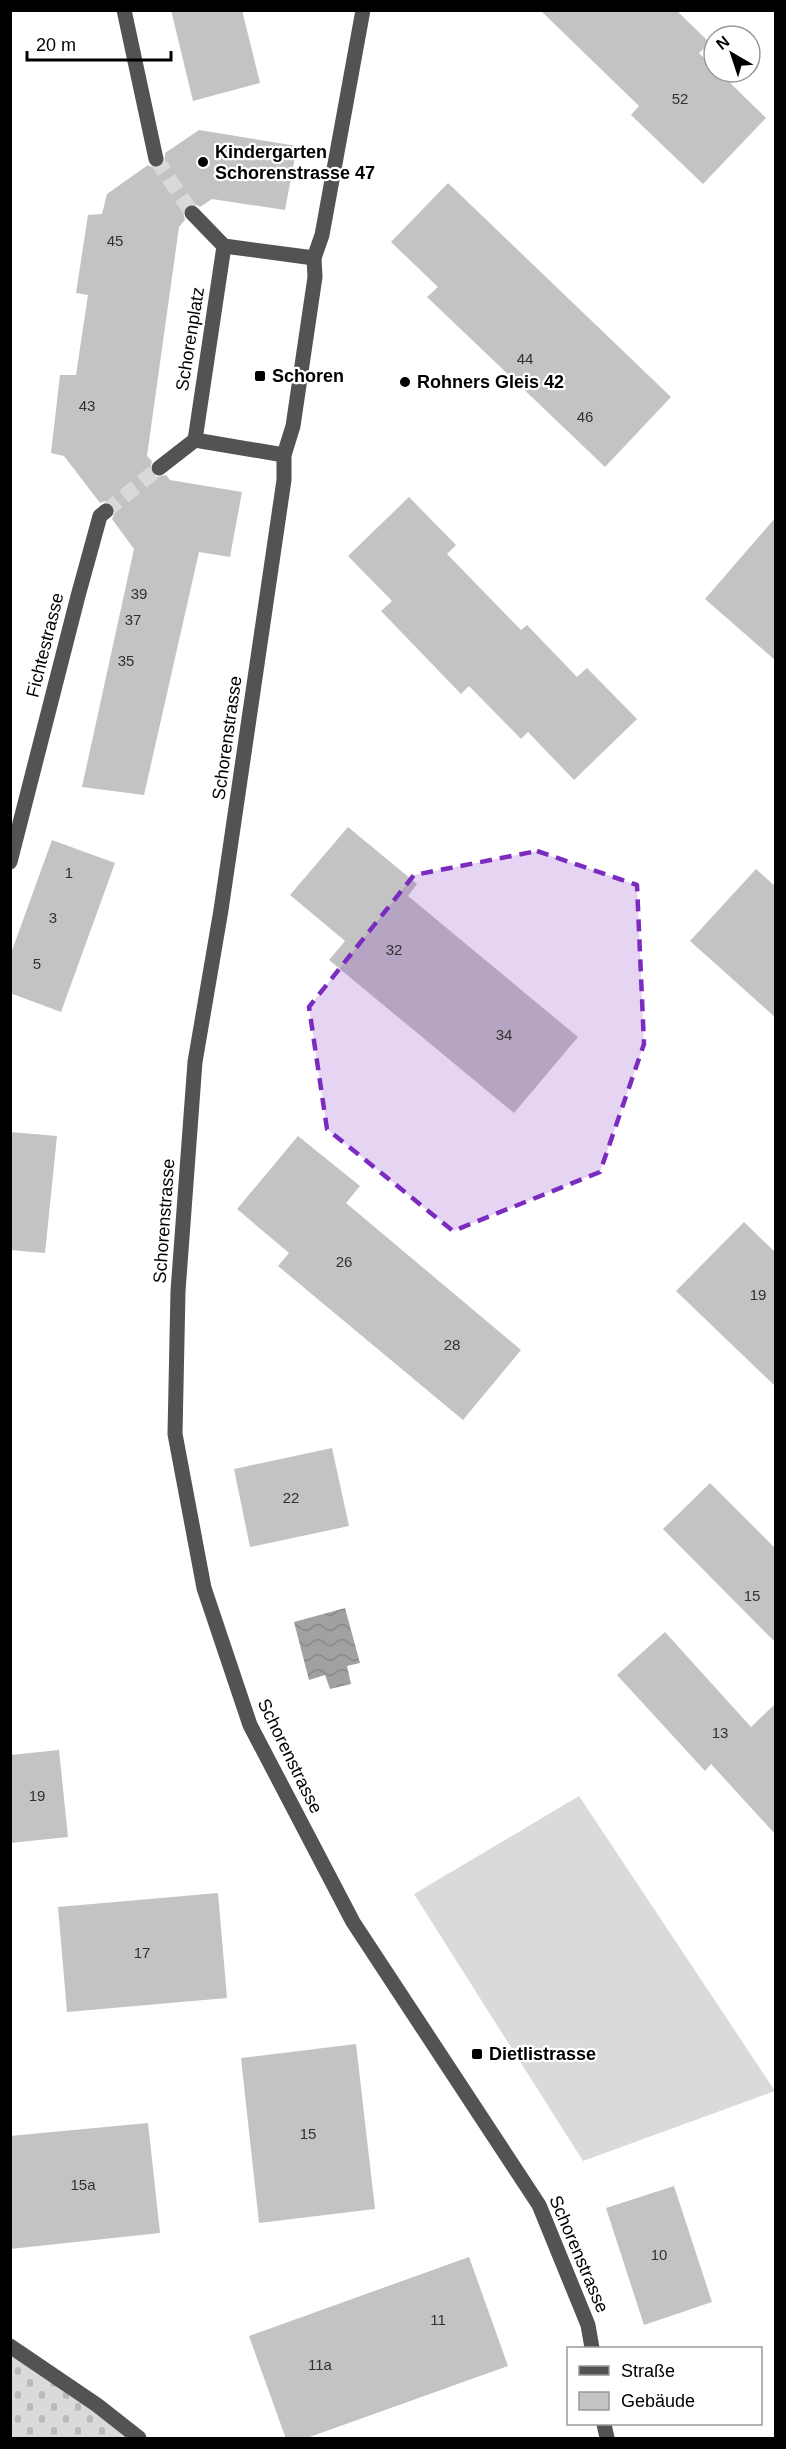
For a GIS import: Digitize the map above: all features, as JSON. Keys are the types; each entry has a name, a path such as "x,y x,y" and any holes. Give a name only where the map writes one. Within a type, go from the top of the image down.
{"street":[{"path":"124,10 156,159"},
{"name":"Schorenstrasse","path":"363,10 322,235 314,258 315,277 293,426 284,455 284,480 221,910 195,1062 178,1291 175,1434 204,1588 250,1725 353,1922 539,2205 588,2325 592,2347"},
{"path":"192,213 224,246 314,258"},
{"name":"Schorenplatz","path":"195,440 224,246"},
{"path":"159,468 195,440 284,455"},
{"name":"Fichtestrasse","path":"10,862 78,596 100,516 106,511"},
{"path":"10,2346 97,2405 139,2439"}],"highlighted area":[{"path":"537,851 637,885 644,1044 600,1172 453,1231 327,1129 309,1007 414,875"}],"green space":[{"path":"579,1796 775,2091 583,2161 414,1894"},
{"path":"10,2346 139,2438 11,2438"}],"water":[{"path":"345,1608 360,1663 347,1666 351,1684 330,1689 325,1675 309,1680 294,1622"}],"building":[{"path":"171,10 242,10 260,83 193,101"},
{"path":"540,10 676,10 702,35 702,50 699,53 702,56 702,84 731,84 766,118 703,184 631,115 639,106"},
{"path":"199,130 297,146 285,210 212,199 200,207 189,204 183,211 185,220 179,227 147,456 152,461 150,470 156,477 166,475 170,480 242,492 230,557 199,552 144,795 82,787 134,549 112,519 116,510 113,504 105,501 100,503 64,456 51,453 60,375 76,375 88,295 76,293 88,215 102,214 107,194 148,165 154,168 162,167 165,153"},
{"path":"448,183 671,397 605,467 427,297 438,287 391,242"},
{"path":"409,497 456,545 447,554 521,630 527,625 577,677 587,668 637,719 574,780 528,732 521,739 469,686 461,694 381,611 392,601 348,556"},
{"path":"776,517 776,661 705,599"},
{"path":"348,827 417,884 408,896 578,1037 514,1113 329,960 345,941 290,895"},
{"path":"52,840 115,863 61,1012 10,993 10,956"},
{"path":"756,869 776,887 776,1018 690,941"},
{"path":"10,1132 57,1136 45,1253 10,1250"},
{"path":"298,1136 360,1186 346,1203 521,1350 463,1420 278,1266 289,1253 237,1209"},
{"path":"744,1222 776,1253 776,1387 676,1291"},
{"path":"332,1448 349,1526 250,1547 234,1469"},
{"path":"710,1483 776,1549 776,1643 663,1529"},
{"path":"665,1632 751,1727 776,1703 776,1835 711,1764 705,1771 617,1675"},
{"path":"59,1750 68,1837 10,1843 10,1755"},
{"path":"218,1893 227,1998 67,2012 58,1907"},
{"path":"356,2044 375,2209 259,2223 241,2058"},
{"path":"148,2123 160,2233 10,2249 10,2136"},
{"path":"674,2186 712,2302 644,2325 606,2208"},
{"path":"469,2257 508,2366 304,2439 286,2439 249,2336"}],"tunnel":[{"path":"156,159 192,213"},
{"path":"106,511 159,468"}],"place":[{"name":"Kindergarten Schorenstrasse 47","path":"203,162"},
{"name":"Schoren","path":"260,376"},
{"name":"Rohners Gleis 42","path":"405,382"},
{"name":"Dietlistrasse","path":"477,2054"}]}
